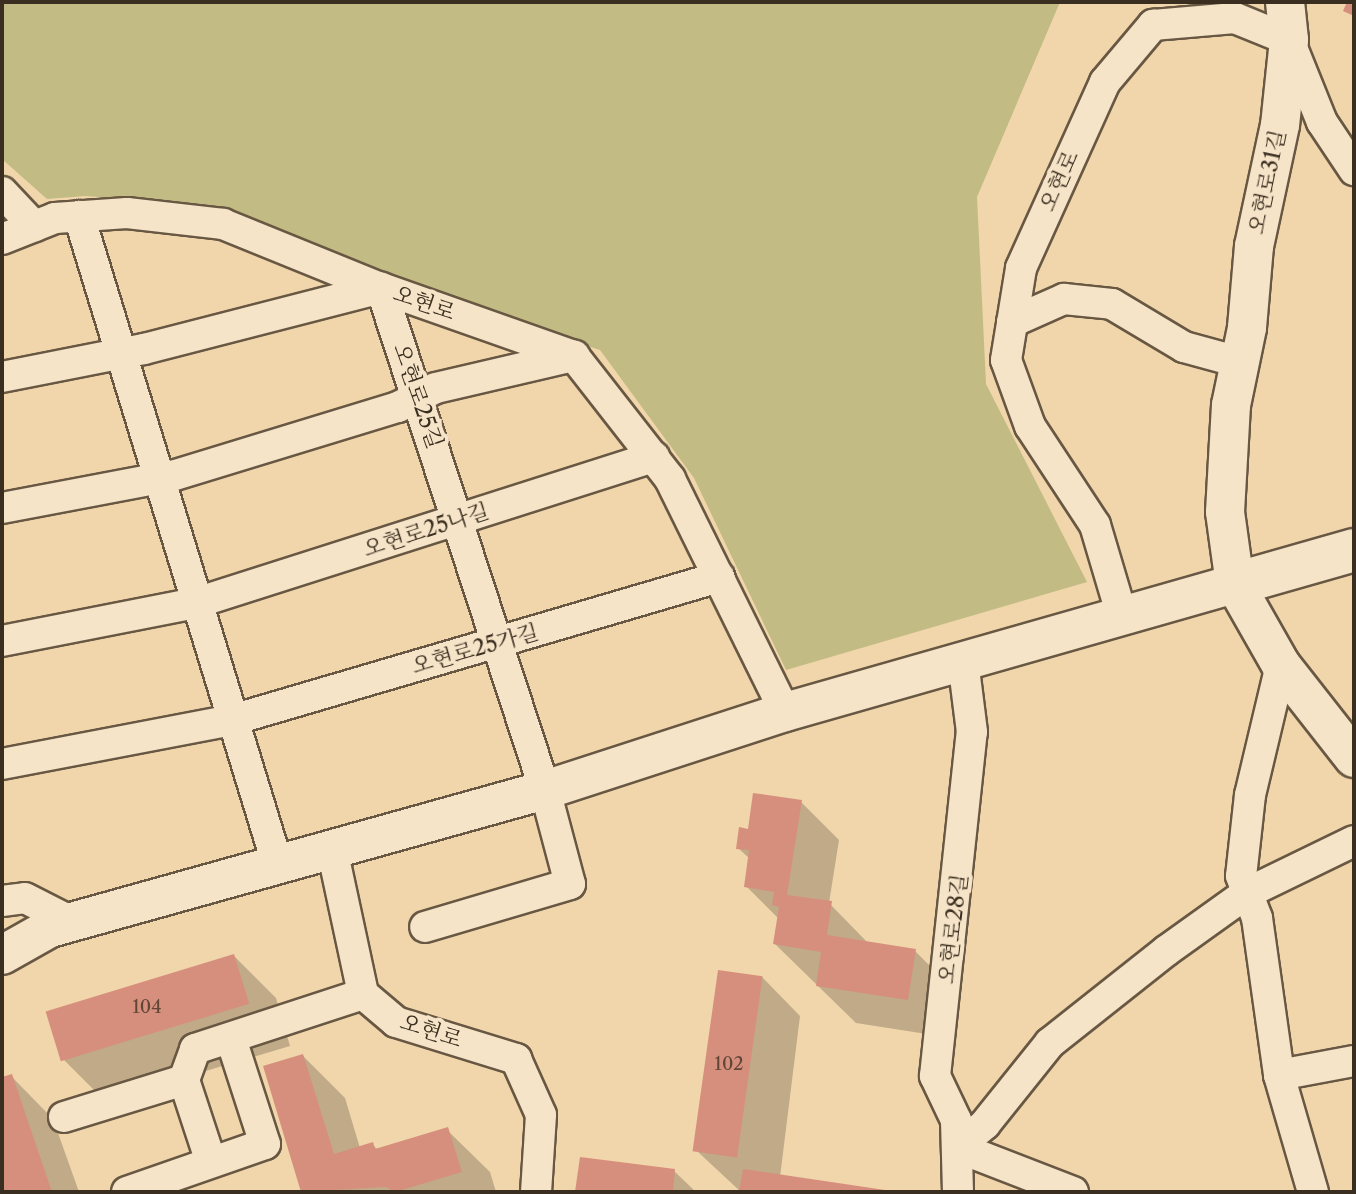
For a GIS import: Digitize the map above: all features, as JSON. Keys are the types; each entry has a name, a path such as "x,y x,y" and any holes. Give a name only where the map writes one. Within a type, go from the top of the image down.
{"main road":[{"path":"1235,584 1354,550"}],"street":[{"name":"오현로31길","path":"1235,584 1225,512 1225,457 1289,40 1285,2"},
{"name":"오현로","path":"1122,616 1095,525 1030,426 1006,360 1021,268 1105,82 1153,25 1235,18 1289,40"},
{"path":"1289,40 1322,122 1354,170"},
{"path":"2,192 34,226"},
{"path":"2,239 34,226 79,216 127,213 223,224 381,288"},
{"path":"79,216 118,354 277,863"},
{"path":"2,377 118,354 381,288"},
{"name":"오현로","path":"381,288 574,356"},
{"name":"오현로25길","path":"381,288 419,396 545,790"},
{"path":"1012,322 1064,299 1112,304 1184,347 1239,362"},
{"path":"2,508 157,480 419,396 574,356 654,457 719,577 785,712"},
{"name":"오현로25나길","path":"2,641 196,603 654,457"},
{"name":"오현로25가길","path":"2,764 232,720 719,577"},
{"path":"2,955 72,922 545,790 785,712 1235,584 1281,665 1354,758"},
{"name":"오현로28길","path":"958,1192 956,1120 935,1076 972,732 963,661"},
{"path":"1281,665 1250,795 1241,876 1257,918 1279,1075 1313,1192"},
{"path":"425,927 570,884 545,790"},
{"path":"1073,1192 957,1147 985,1124 1050,1043 1247,893 1354,841"},
{"path":"211,1162 184,1080 195,1049 363,994 332,849"},
{"path":"2,901 25,898 72,922"},
{"name":"오현로","path":"363,994 396,1022 516,1059 541,1115 536,1192"},
{"path":"127,1192 265,1144 231,1039"},
{"path":"1279,1075 1354,1061"},
{"path":"64,1117 184,1080"}],"shaded area":[{"path":"2,2 1060,2 977,197 986,384 1087,582 786,670 694,478 600,350 427,293 226,207 85,196 47,199 2,159"}],"building":[{"path":"1347,2 1354,2 1354,16 1343,11"},
{"path":"753,793 802,800 787,895 832,901 827,935 916,949 908,1000 816,986 821,952 773,944 779,907 772,905 774,892 744,887 749,850 736,849 739,827 748,829"},
{"path":"234,954 249,1004 61,1061 46,1012"},
{"path":"718,970 763,976 737,1157 693,1151"},
{"path":"303,1054 334,1154 373,1142 375,1149 448,1127 462,1172 395,1192 386,1187 301,1192 263,1066"},
{"path":"12,1074 52,1192 2,1192 2,1077"},
{"path":"580,1157 675,1169 673,1192 575,1192"},
{"path":"743,1169 885,1190 885,1192 739,1192"}]}
